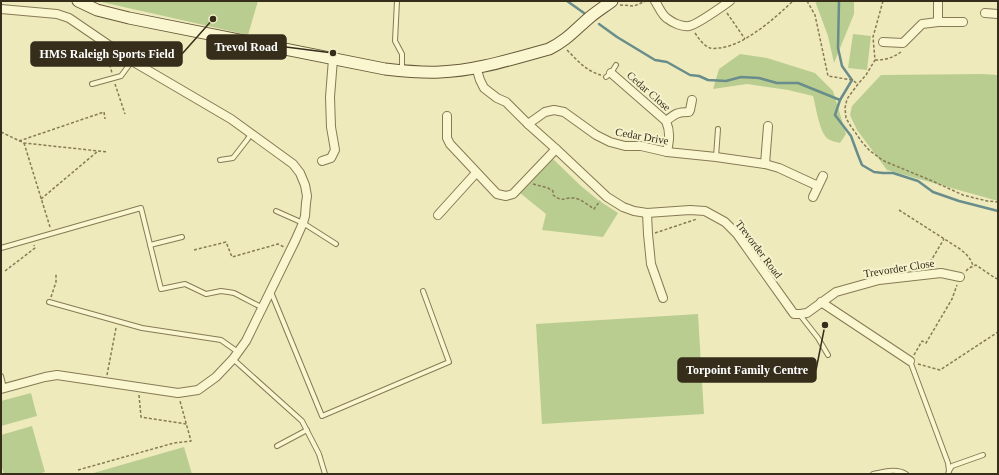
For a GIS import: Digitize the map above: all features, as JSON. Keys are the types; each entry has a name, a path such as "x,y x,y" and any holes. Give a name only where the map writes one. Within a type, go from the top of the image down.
{"street":[{"path":"78,1 97,10 129,18 384,69 419,73 442,72 476,67 549,49 574,33 590,18 614,2"},
{"path":"655,1 666,19 675,23 690,26 730,1"},
{"path":"938,1 938,22"},
{"path":"1,9 57,14 69,18 132,62 231,119 293,164 300,173 307,196 305,216 291,251 246,342 233,359 216,376 198,390 178,393 57,375 45,376 3,389"},
{"path":"985,13 998,14"},
{"path":"883,42 903,43 922,24 938,22 963,22"},
{"path":"322,161 331,158 335,150 331,127 330,97 333,59"},
{"name":"Trevorder Road","path":"476,67 484,88 497,98 506,102 605,195 623,207 634,211 647,213 690,210 705,211 725,222 737,234 774,288 794,314 800,314"},
{"name":"Cedar Close","path":"608,75 666,121 670,135 667,152"},
{"path":"666,121 679,112 689,112 692,100"},
{"name":"Cedar Drive","path":"528,124 545,112 554,110 564,112 596,135 610,142 625,146 641,146 667,152 764,164 779,168 818,186"},
{"path":"447,116 447,138 450,144 497,194 506,196 513,194 556,149"},
{"path":"764,164 768,126"},
{"path":"438,215 476,173"},
{"path":"813,196 823,176"},
{"path":"647,213 651,264 663,298"},
{"name":"Trevorder Close","path":"821,302 836,292 879,280 941,273 960,277"},
{"path":"800,314 807,313 821,302 910,360"}],"lane":[{"path":"397,1 395,41 402,54 402,71"},
{"path":"92,84 121,76 132,62"},
{"path":"608,75 616,65"},
{"path":"716,157 718,129"},
{"path":"220,160 233,158 251,134"},
{"path":"1,248 141,208 161,289 185,284 206,294 221,291 234,293 263,308"},
{"path":"276,211 302,223 336,244"},
{"path":"150,245 182,237"},
{"path":"270,292 322,416 449,362 423,291"},
{"path":"49,302 142,328 221,340 239,352"},
{"path":"800,314 818,338 828,355"},
{"path":"233,359 302,421 319,454 325,474"},
{"path":"910,360 948,463 948,472"},
{"path":"1,376 3,389"},
{"path":"278,446 307,430"},
{"path":"948,472 952,466 984,455"},
{"path":"873,474 895,471 906,474"}],"path":[{"path":"614,2 620,6 634,6 646,1"},
{"path":"690,26 702,43 711,48 727,48 745,39 765,26 793,1"},
{"path":"807,1 815,15 828,76 852,80 858,84"},
{"path":"883,1 873,37 875,60 866,75 847,99 845,108 846,118 862,142 870,151 884,161 963,195 998,202"},
{"path":"723,6 745,39"},
{"path":"560,43 585,68 595,74 608,75"},
{"path":"875,60 883,60 893,57 906,48 903,43"},
{"path":"18,141 104,112 106,119"},
{"path":"1,132 24,143 108,152"},
{"path":"24,143 52,234"},
{"path":"41,199 99,151"},
{"path":"526,181 548,188 553,191 553,195 562,200 573,198 594,209 605,195"},
{"path":"899,210 968,255 972,260 973,266"},
{"path":"648,236 712,214"},
{"path":"5,271 35,248 31,239"},
{"path":"928,264 944,239"},
{"path":"194,250 226,242 232,257 278,244 291,251"},
{"path":"969,268 976,265 998,279"},
{"path":"49,302 56,282 56,273"},
{"path":"960,277 952,299 926,343 922,341 910,360 927,367 940,370 998,332"},
{"path":"106,382 117,322"},
{"path":"139,387 141,417 186,424"},
{"path":"78,470 174,443 191,441 178,393"}],"green space":[{"path":"97,1 258,1 248,35"},
{"path":"815,1 854,1 854,14 834,63 828,36"},
{"path":"853,34 871,36 867,70 848,68"},
{"path":"740,54 767,58 815,73 833,91 846,134 840,143 829,140 822,131 813,96 788,90 747,84 713,89 719,69"},
{"path":"881,75 998,75 998,201 887,170 857,130 850,115 852,106"},
{"path":"553,159 581,186 598,200 618,213 603,237 542,230 546,214 520,193"},
{"path":"698,314 704,414 542,424 536,324"},
{"path":"31,393 37,416 1,426 1,401"},
{"path":"32,426 45,472 37,474 4,474 1,465 1,435"},
{"path":"184,447 192,474 90,474"}],"waterway":[{"path":"567,1 584,13"},
{"path":"839,1 838,48 842,66 852,80 840,100"},
{"path":"599,24 617,37 655,60 667,62 690,75 699,76 708,80 726,81 741,77 759,78 777,83 798,83 840,100 835,115 851,136 862,165 874,172 893,173 918,181 933,192 959,201 998,211"}],"place":[{"name":"HMS Raleigh Sports Field","path":"213,19"},
{"name":"Trevol Road","path":"333,53"},
{"name":"Torpoint Family Centre","path":"825,325"}]}
